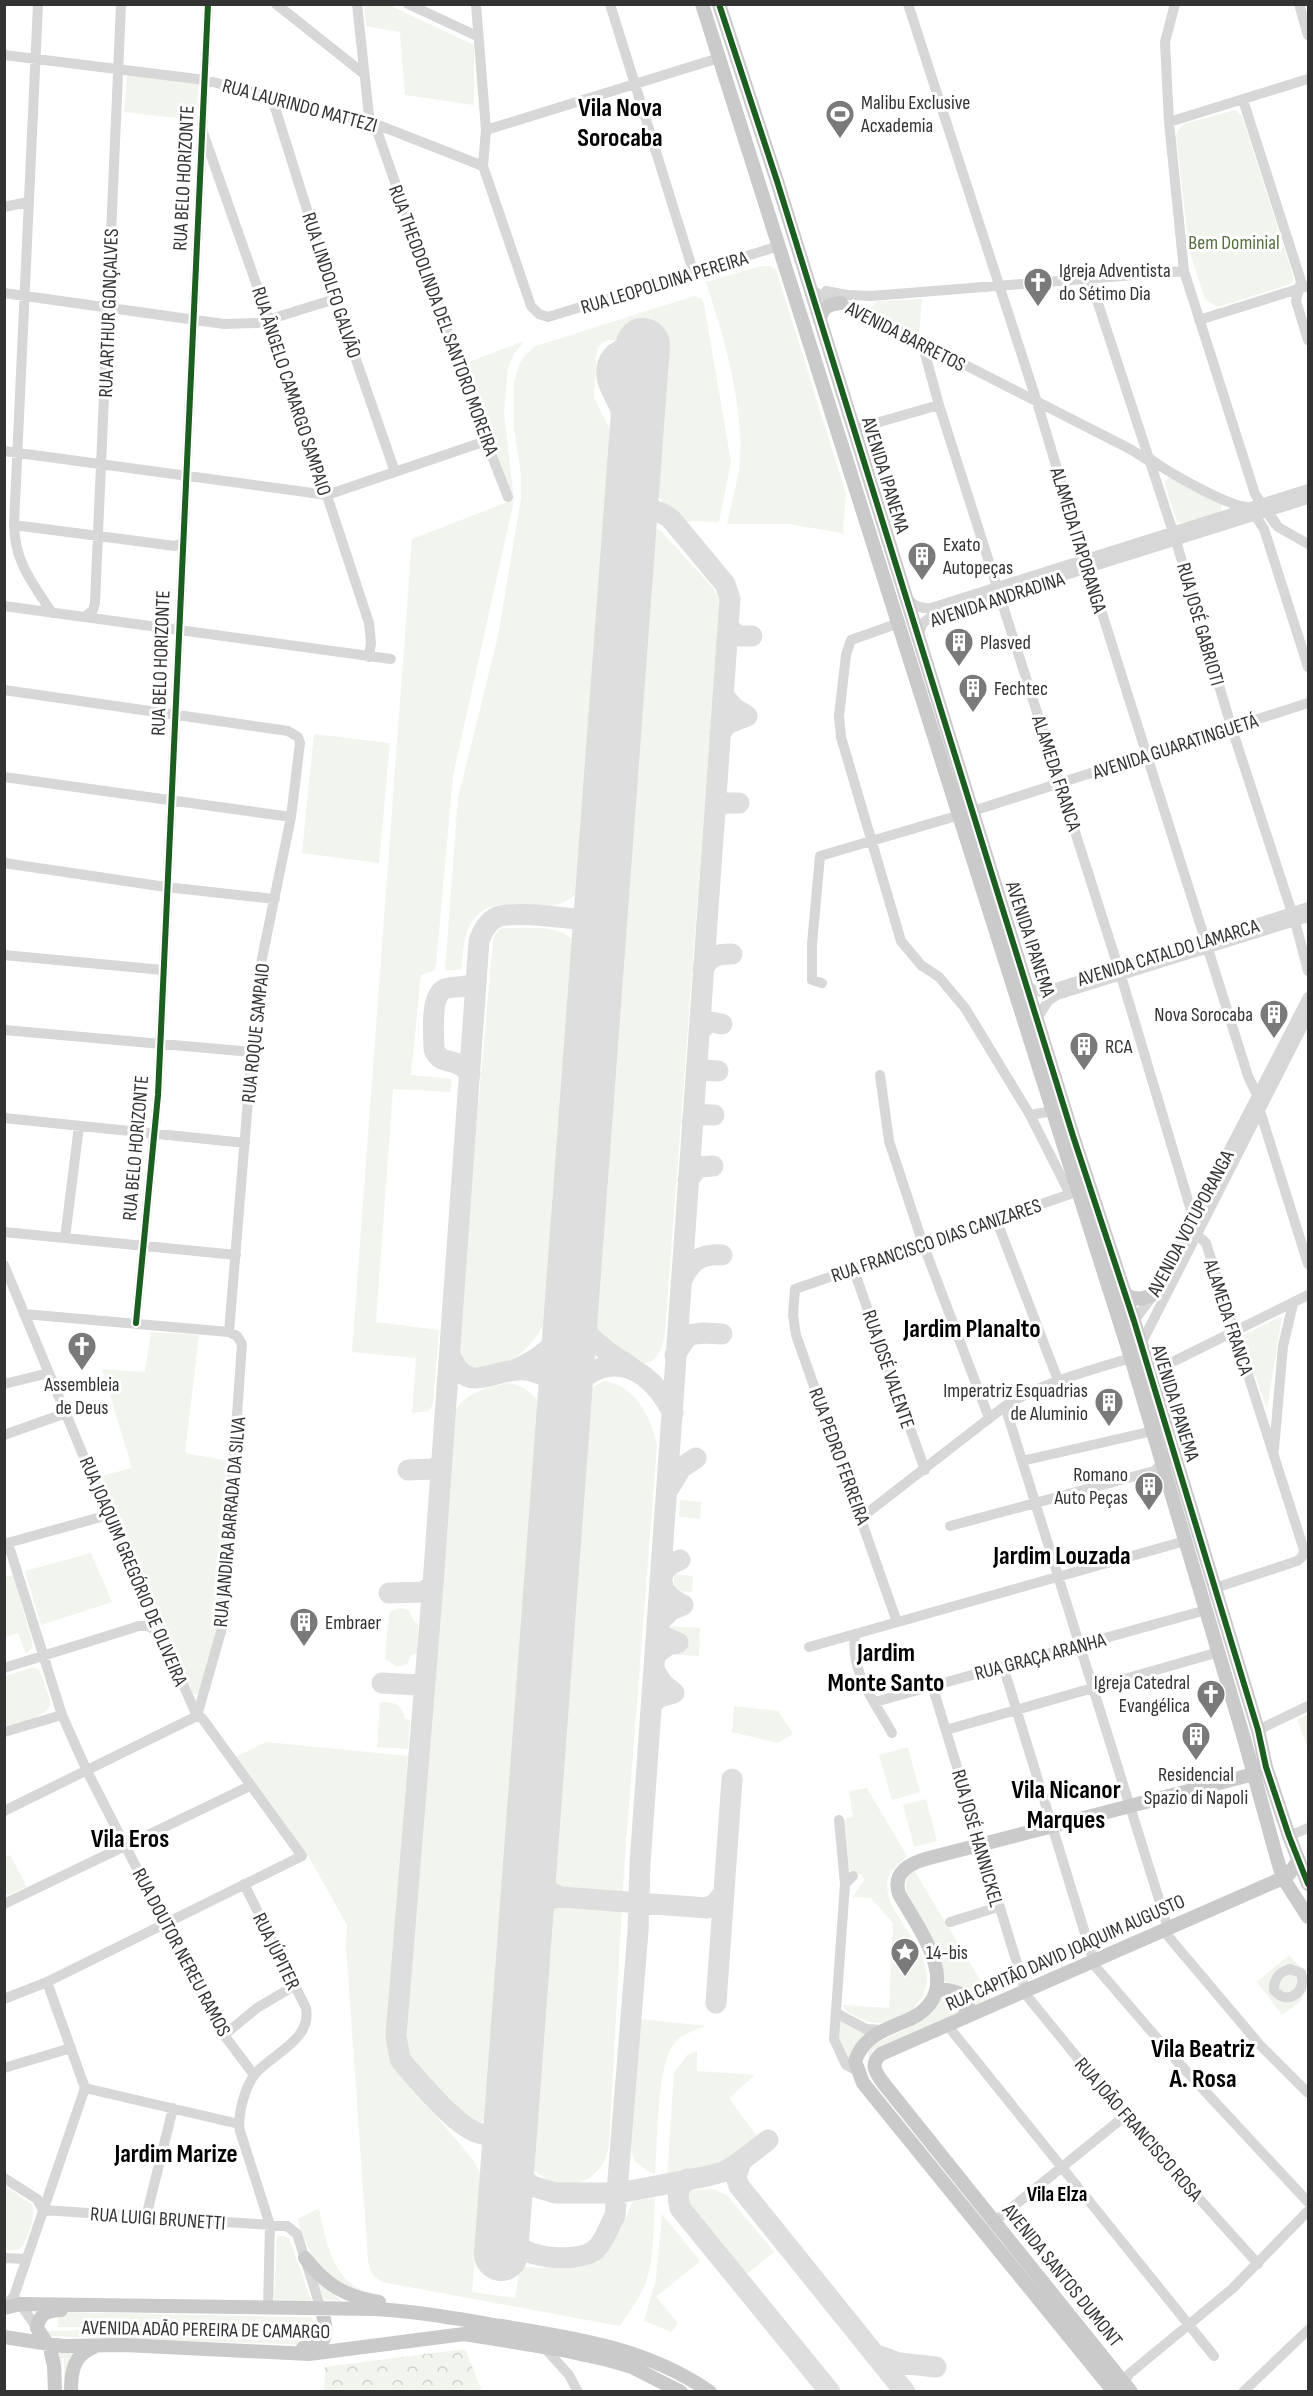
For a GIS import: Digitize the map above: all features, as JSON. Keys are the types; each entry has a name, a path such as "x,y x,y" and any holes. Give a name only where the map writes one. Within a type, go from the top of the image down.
{"main road":[{"name":"AVENIDA IPANEMA","path":"702,4 899,623 1038,1017 1076,1145 1150,1373 1258,1730 1266,1767 1308,1884"},
{"name":"AVENIDA IPANEMA","path":"719,4 777,181 918,635 966,813 1053,1110 1074,1192 1131,1358 1219,1652 1283,1878 1308,1917"},
{"path":"786,271 794,281 809,286"},
{"path":"820,321 820,315 826,306 831,303 841,303"},
{"path":"1126,1295 1136,1300 1145,1299 1155,1293"},
{"path":"858,2072 855,2061 859,2050 867,2040 919,2013 929,2003 937,1989 938,1970 933,1954 896,1886 899,1876 917,1862 1254,1774"},
{"path":"1283,1878 1298,1861"},
{"name":"RUA CAPITÃO DAVID JOAQUIM AUGUSTO","path":"874,2070 874,2062 881,2054 1283,1878"},
{"path":"937,1989 954,1991 962,1995 968,2005 964,2018"},
{"name":"AVENIDA SANTOS DUMONT","path":"874,2070 1122,2389"},
{"name":"AVENIDA SANTOS DUMONT","path":"858,2072 863,2083 1122,2389"},
{"path":"305,2258 326,2282 347,2295 422,2312 564,2336 629,2350 679,2372 710,2391"},
{"name":"AVENIDA ADÃO PEREIRA DE CAMARGO","path":"4,2308 18,2300 422,2312"},
{"path":"53,2364 33,2334 39,2319 51,2310 206,2313 248,2308"},
{"path":"301,2309 316,2314 326,2324"},
{"path":"209,2349 244,2346 310,2348 321,2343 324,2337 326,2324 321,2309"},
{"name":"AVENIDA ADÃO PEREIRA DE CAMARGO","path":"4,2337 33,2334 48,2343 63,2346 101,2345 309,2354 464,2334 543,2346 558,2355 608,2360 632,2367 681,2391"},
{"path":"48,2343 53,2364 55,2391"},
{"path":"71,2391 72,2371 75,2363 88,2349 101,2345"}],"street":[{"path":"38,4 14,546 19,560 52,613"},
{"name":"RUA ARTHUR GONÇALVES","path":"85,617 93,610 95,603 121,4"},
{"name":"RUA BELO HORIZONTE","path":"136,1323 155,1133 208,4"},
{"path":"276,4 363,73"},
{"name":"RUA THEODOLINDA DEL SANTORO MOREIRA","path":"357,4 369,116 381,143 508,497"},
{"path":"408,4 477,36"},
{"path":"476,4 486,130 483,166"},
{"path":"610,4 693,274"},
{"name":"ALAMEDA ITAPORANGA","path":"908,4 1037,402 1308,1264"},
{"path":"1175,4 1165,42 1184,271 1308,667"},
{"path":"1299,4 1308,35"},
{"path":"342,57 355,59 361,51"},
{"name":"RUA LAURINDO MATTEZI","path":"4,56 205,80 373,123 483,166"},
{"path":"486,130 719,58"},
{"path":"1170,122 1308,79"},
{"name":"RUA LINDOLFO GALVÃO","path":"272,98 335,299 395,472"},
{"path":"1243,100 1304,288"},
{"name":"RUA ÂNGELO CAMARGO SAMPAIO","path":"201,127 269,320 369,623 371,643 369,657"},
{"path":"381,143 385,136 395,131"},
{"name":"RUA LEOPOLDINA PEREIRA","path":"483,166 531,306 539,314 548,317 779,246"},
{"path":"4,207 28,202"},
{"path":"809,286 833,293 871,296 1184,271"},
{"name":"RUA JOSÉ GABRIOTI","path":"1090,279 1175,537 1308,971"},
{"name":"AVENIDA BARRETOS","path":"809,286 1232,503 1260,509"},
{"path":"1199,320 1304,288"},
{"path":"1304,288 1296,301 1308,340"},
{"path":"4,292 224,324 258,323 335,299"},
{"path":"869,316 866,304 871,296"},
{"name":"ALAMEDA FRANCA","path":"922,343 939,405 1120,972 1193,1217"},
{"path":"927,361 931,353 937,351"},
{"path":"1001,384 1018,386 1028,377"},
{"path":"855,429 939,405"},
{"path":"1043,422 1047,413 1056,412"},
{"path":"4,451 327,495 486,441"},
{"path":"1156,481 1161,475 1170,471"},
{"name":"AVENIDA ANDRADINA","path":"918,635 922,623 931,617 999,592 1260,509 1308,489"},
{"name":"AVENIDA ANDRADINA","path":"1260,509 1308,500"},
{"path":"1260,509 1284,531 1308,544"},
{"path":"14,525 175,546 182,543"},
{"path":"1267,539 1275,530 1284,531"},
{"name":"AVENIDA ANDRADINA","path":"906,596 912,604 920,608 931,608 999,592"},
{"path":"4,606 391,659"},
{"path":"899,623 851,640 846,656 839,716 841,737 901,941 921,965 939,977 965,1008 1030,1114 1074,1192"},
{"path":"4,690 174,715"},
{"name":"AVENIDA GUARATINGUETÁ","path":"822,983 812,980 812,944 820,856 966,813 1308,703"},
{"name":"RUA ROQUE SAMPAIO","path":"174,715 288,731 298,737 300,743 291,817 258,978 229,1332"},
{"path":"4,777 291,817"},
{"path":"4,863 275,899"},
{"name":"AVENIDA CATALDO LAMARCA","path":"1028,986 1035,991 1043,992 1120,972 1293,917 1308,908"},
{"name":"AVENIDA CATALDO LAMARCA","path":"1293,917 1308,917"},
{"path":"4,955 163,970"},
{"name":"AVENIDA CATALDO LAMARCA","path":"1038,1017 1048,1001 1057,995 1120,972"},
{"name":"AVENIDA VOTUPORANGA","path":"1141,1344 1251,1129 1257,1104 1268,1076 1308,997"},
{"name":"AVENIDA VOTUPORANGA","path":"1124,1336 1155,1293 1206,1193 1308,1017"},
{"path":"4,1030 252,1052"},
{"path":"880,1075 889,1141 922,1244 989,1418"},
{"path":"1248,1076 1259,1078 1268,1076"},
{"path":"1030,1114 1053,1110"},
{"path":"4,1118 245,1143"},
{"path":"66,1238 79,1126"},
{"path":"1251,1129 1257,1126 1266,1131"},
{"path":"1185,1187 1198,1196 1206,1193"},
{"name":"RUA FRANCISCO DIAS CANIZARES","path":"795,1289 1074,1192"},
{"path":"996,1219 1058,1380"},
{"path":"4,1232 236,1255"},
{"name":"ALAMEDA FRANCA","path":"1184,1234 1197,1235 1206,1244 1304,1550 1302,1557 1297,1561 1215,1587"},
{"name":"RUA JOAQUIM GREGÓRIO DE OLIVEIRA","path":"4,1265 108,1515 197,1716 202,1718 302,1856 244,1884"},
{"name":"RUA JOSÉ VALENTE","path":"853,1268 925,1470"},
{"name":"RUA PEDRO FERREIRA","path":"795,1289 793,1314 796,1335 862,1517 897,1622"},
{"path":"1150,1373 1293,1304 1308,1294"},
{"name":"ALAMEDA FRANCA","path":"1274,1454 1283,1346 1293,1304"},
{"path":"24,1314 229,1332"},
{"name":"RUA JANDIRA BARRADA DA SILVA","path":"197,1716 222,1628 243,1354 242,1344 237,1336 229,1332"},
{"path":"862,1517 1005,1406 1058,1380 1131,1358"},
{"path":"4,1384 49,1373"},
{"path":"1005,1406 1130,1806 1167,1928 1167,1935 1246,2028 1308,2093"},
{"path":"1260,1415 1279,1411"},
{"path":"4,1435 66,1413"},
{"path":"1022,1461 1153,1431"},
{"path":"950,1526 1154,1471 1174,1452"},
{"path":"6,1543 108,1515"},
{"path":"809,1647 1185,1540"},
{"name":"RUA DOUTOR NEREU RAMOS","path":"6,1543 62,1715 89,1766 126,1846 224,2035 254,2075"},
{"path":"139,1626 146,1618 147,1605"},
{"name":"RUA GRAÇA ARANHA","path":"875,1702 1206,1610"},
{"path":"4,1668 139,1626 148,1626 159,1632"},
{"path":"855,1634 853,1651 857,1671 892,1733"},
{"path":"946,1730 1219,1652"},
{"path":"1003,1666 1054,1826 1095,1966 1175,2059 1308,2202"},
{"name":"RUA JOSÉ HANNICKEL","path":"932,1686 1024,1991"},
{"path":"1258,1730 1308,1706"},
{"path":"4,1732 62,1715"},
{"path":"4,1811 89,1766 197,1716"},
{"path":"4,1905 250,1786"},
{"path":"839,1820 849,1880 834,2039 846,2065 858,2072"},
{"path":"1289,1836 1308,1828"},
{"path":"4,1999 47,1982 244,1884"},
{"name":"RUA JÚPITER","path":"244,1884 306,2008 308,2018 301,2034 254,2075"},
{"path":"950,1922 998,1907"},
{"path":"33,2334 18,2300 26,2259 85,2088 47,1982"},
{"path":"224,2035 257,2008 294,1986"},
{"name":"RUA JOÃO FRANCISCO ROSA","path":"1024,1991 1125,2116 1258,2265"},
{"path":"836,2013 866,2029 883,2030"},
{"path":"948,2026 1214,2355"},
{"path":"4,2068 71,2048"},
{"path":"254,2075 240,2107 238,2124 270,2225 268,2309"},
{"path":"85,2088 238,2124"},
{"path":"146,2217 173,2108"},
{"path":"994,2222 1125,2116"},
{"path":"4,2178 37,2199 43,2210"},
{"name":"RUA LUIGI BRUNETTI","path":"43,2210 287,2226"},
{"path":"1122,2389 1129,2374 1258,2265 1308,2211"},
{"path":"270,2240 277,2229 287,2226 297,2234 321,2309"},
{"path":"4,2258 26,2259"},
{"path":"1242,2391 1308,2330"},
{"path":"558,2355 578,2391"}],"green space":[{"path":"364,5 389,5 474,45 474,105 405,95 400,32 366,26"},
{"path":"127,75 199,83 195,120 124,112"},
{"name":"Bem Dominial","path":"1235,110 1242,116 1294,279 1290,284 1218,307 1205,299 1189,250 1176,134 1183,124"},
{"path":"761,266 770,266 776,270 846,494 843,533 788,524 727,524 739,469 739,423 732,374 706,282"},
{"path":"694,296 701,298 704,304 731,462 719,522 678,521 654,491 648,461 657,343 609,340 602,343 597,349 594,398 616,442 581,891 556,905 507,905 485,910 475,917 468,929 461,970 445,970 458,798 498,636 521,498 521,474 514,428 514,381 519,365 525,355 536,346"},
{"path":"922,299 919,335 876,315 871,308 878,301"},
{"path":"524,341 514,354 508,368 504,413 514,500 453,776 436,965 434,971 421,975 411,1075 452,1079 451,1092 393,1089 376,1322 439,1330 433,1404 429,1411 412,1413 416,1358 352,1352 412,539 513,500 464,364"},
{"path":"1174,478 1220,502 1222,508 1220,512 1186,523 1177,522 1165,485 1165,481"},
{"path":"660,530 714,589 720,603 665,1332 659,1353 654,1359 641,1363 624,1356 594,1336 588,1323 587,1306 643,539 646,531"},
{"path":"314,734 390,743 379,863 302,853"},
{"path":"502,928 553,930 571,938 577,945 553,1300 544,1324 528,1346 508,1363 479,1374 466,1370 456,1355 493,941 495,934"},
{"path":"1282,1316 1267,1409 1241,1336"},
{"path":"151,1332 199,1335 185,1453 230,1461 218,1626 199,1692 196,1695 192,1693 101,1476 132,1468 102,1369 145,1372"},
{"path":"604,1381 624,1388 633,1395 651,1424 657,1445 624,1870 609,2145 603,2163 593,2175 580,2182 565,2184 551,2181 538,2173 529,2161 524,2144 578,1409 588,1392"},
{"path":"509,1383 529,1392 544,1409 492,2111 483,2121 471,2123 462,2119 410,2058 405,2049 405,2039 451,1424 459,1406 472,1394"},
{"path":"680,1500 701,1502 700,1519 679,1517"},
{"path":"91,1553 112,1602 41,1625 25,1571"},
{"path":"674,1574 693,1576 692,1592 674,1591"},
{"path":"13,1575 32,1641 32,1647 26,1654 18,1633 5,1637 5,1577"},
{"path":"399,1608 409,1610 414,1622 418,1624 417,1654 412,1654 407,1664 397,1667 385,1659 389,1612"},
{"path":"671,1626 700,1628 699,1656 668,1654"},
{"path":"32,1667 40,1671 51,1703 44,1713 38,1716 5,1726 5,1676"},
{"path":"380,1702 397,1705 402,1710 405,1719 410,1720 408,1749 377,1747"},
{"path":"734,1706 778,1711 793,1734 778,1743 732,1732"},
{"path":"1308,1714 1308,1748 1297,1720"},
{"path":"266,1742 408,1756 387,2039 389,2054 398,2071 474,2161 482,2178 472,2292 515,2298 520,2267 566,2268 591,2264 600,2259 614,2242 633,2201 655,2198 649,2272 641,2294 620,2326 382,2282 372,2274 368,2261 346,1945 347,1925 310,1859 236,1757"},
{"path":"908,1747 920,1792 892,1800 879,1755"},
{"path":"867,1788 907,1856 891,1873 887,1886 894,1909 921,1953 927,1977 923,1994 912,2009 896,2020 879,2023 857,2017 845,2010 843,2005 889,2008 893,1923 871,1898 853,1897 864,1880 862,1875 847,1869 842,1820 853,1817 849,1791"},
{"path":"926,1799 937,1841 914,1847 903,1805"},
{"path":"10,1855 27,1887 8,1895 5,1891 4,1858"},
{"path":"915,1872 991,1998 975,2005 970,1994 945,1984 941,1955 906,1891 909,1873"},
{"path":"1289,1955 1308,1975 1308,1983 1302,1999 1282,2015 1257,1982"},
{"path":"952,1992 963,2005 961,2012 873,2050 869,2059 867,2049 915,2024 927,2014 942,1993"},
{"path":"640,2019 706,2026 678,2040 666,2059 659,2108 655,2174 635,2161 628,2140"},
{"path":"840,2020 872,2036 854,2049 847,2062 838,2044"},
{"path":"697,2051 697,2071 755,2075 729,2098 757,2137 720,2165 706,2170 667,2176 674,2073 687,2055"},
{"path":"5,2186 32,2204 33,2208 28,2235 22,2246 16,2250 5,2250"},
{"path":"712,2189 727,2195 774,2252 742,2278 682,2204 684,2195 689,2190"},
{"path":"319,2208 330,2252 340,2272 356,2287 383,2297 339,2285 316,2263 301,2232 298,2219"},
{"path":"662,2214 700,2261 656,2297 678,2323 672,2332 644,2321 656,2279"},
{"path":"277,2235 289,2238 312,2302 274,2303"},
{"path":"318,2283 342,2301 325,2300"},
{"path":"58,2312 310,2317 318,2322 213,2325 167,2332 102,2327 58,2327"},
{"path":"319,2325 320,2336 308,2345 51,2336 44,2331 102,2330 167,2336 213,2329"},
{"path":"465,2349 482,2391 324,2391 325,2367"},
{"path":"58,2350 77,2350 64,2391 64,2358 62,2358 62,2391 60,2391"}],"taxiway":[{"path":"635,455 607,377 608,365 612,356 629,348 637,349 645,354 649,364 649,382 638,417"},
{"path":"504,2224 511,2239 528,2252 566,2258 578,2257 596,2249 615,2216 638,1931 640,1864 730,599 725,584 671,519 652,510 642,514 630,531"},
{"path":"728,627 738,636 752,636"},
{"path":"720,733 727,724 747,716 734,708 723,695"},
{"path":"715,808 725,803 739,803"},
{"path":"512,2113 505,2123 493,2133 479,2133 468,2128 445,2109 407,2068 400,2059 396,2036 433,1584 479,941 483,931 495,918 538,915 584,920 591,917 602,905"},
{"path":"584,920 592,925 599,936"},
{"path":"703,969 715,956 732,954"},
{"path":"470,1074 460,1065 437,1055 434,1049 433,1024 435,1005 442,991 476,983"},
{"path":"699,1030 710,1022 722,1024"},
{"path":"696,1076 704,1070 718,1071"},
{"path":"692,1122 699,1116 714,1115"},
{"path":"688,1180 698,1167 713,1166"},
{"path":"681,1283 687,1270 696,1261 707,1256 722,1255"},
{"path":"517,1369 538,1357 554,1344 565,1326 572,1303 582,1326 595,1342 632,1368"},
{"path":"675,1355 688,1335 722,1334"},
{"path":"450,1355 456,1367 463,1374 471,1377 479,1378 521,1370 548,1377 558,1388 562,1397 563,1430 567,1402 575,1386 594,1371 613,1366 635,1371 653,1384 673,1413"},
{"path":"669,1488 681,1468 696,1458"},
{"path":"408,1470 433,1469 441,1464"},
{"path":"658,1623 671,1610 683,1605 668,1595 662,1582 665,1570 680,1560"},
{"path":"389,1593 424,1592 433,1584"},
{"path":"655,1655 668,1645 678,1643 664,1637 657,1629"},
{"path":"652,1703 660,1697 674,1693 663,1684 654,1670"},
{"path":"382,1683 417,1685 426,1678"},
{"path":"716,2003 732,1779"},
{"path":"530,1866 541,1886 561,1897 707,1908 715,1904 724,1893"},
{"path":"526,1923 543,1901 561,1897"},
{"path":"741,2161 768,2140"},
{"path":"509,2151 521,2177 532,2186 555,2193 619,2193 708,2176 726,2171 741,2161 736,2177 739,2186 905,2392"},
{"path":"687,2179 679,2192 680,2208 830,2392"},
{"path":"877,2355 899,2363 936,2367"}],"runway":[{"path":"501,2254 643,345"}],"cycle path":[{"path":"136,1323 158,1095 208,4"},
{"path":"719,4 777,181 1073,1136 1134,1321 1258,1730 1266,1767 1308,1884"}],"place":[{"name":"Malibu Exclusive Acxademia","path":"840,140"},
{"name":"Igreja Adventista do Sétimo Dia","path":"1038,308"},
{"name":"Exato Autopeças","path":"922,582"},
{"name":"Plasved","path":"959,668"},
{"name":"Fechtec","path":"973,714"},
{"name":"Nova Sorocaba","path":"1274,1040"},
{"name":"RCA","path":"1084,1072"},
{"name":"Assembleia de Deus","path":"82,1372"},
{"name":"Imperatriz Esquadrias de Aluminio","path":"1109,1428"},
{"name":"Romano Auto Peças","path":"1149,1512"},
{"name":"Embraer","path":"304,1648"},
{"name":"Igreja Catedral Evangélica","path":"1211,1720"},
{"name":"Residencial Spazio di Napoli","path":"1196,1762"},
{"name":"14-bis","path":"905,1978"}],"district":[{"name":"Vila Nova Sorocaba","path":"620,122"},
{"name":"Jardim Planalto","path":"972,1328"},
{"name":"Jardim Louzada","path":"1062,1555"},
{"name":"Jardim Monte Santo","path":"886,1666"},
{"name":"Vila Nicanor Marques","path":"1066,1804"},
{"name":"Vila Eros","path":"130,1838"},
{"name":"Vila Beatriz A. Rosa","path":"1203,2063"},
{"name":"Jardim Marize","path":"176,2153"},
{"name":"Vila Elza","path":"1057,2194"}]}
